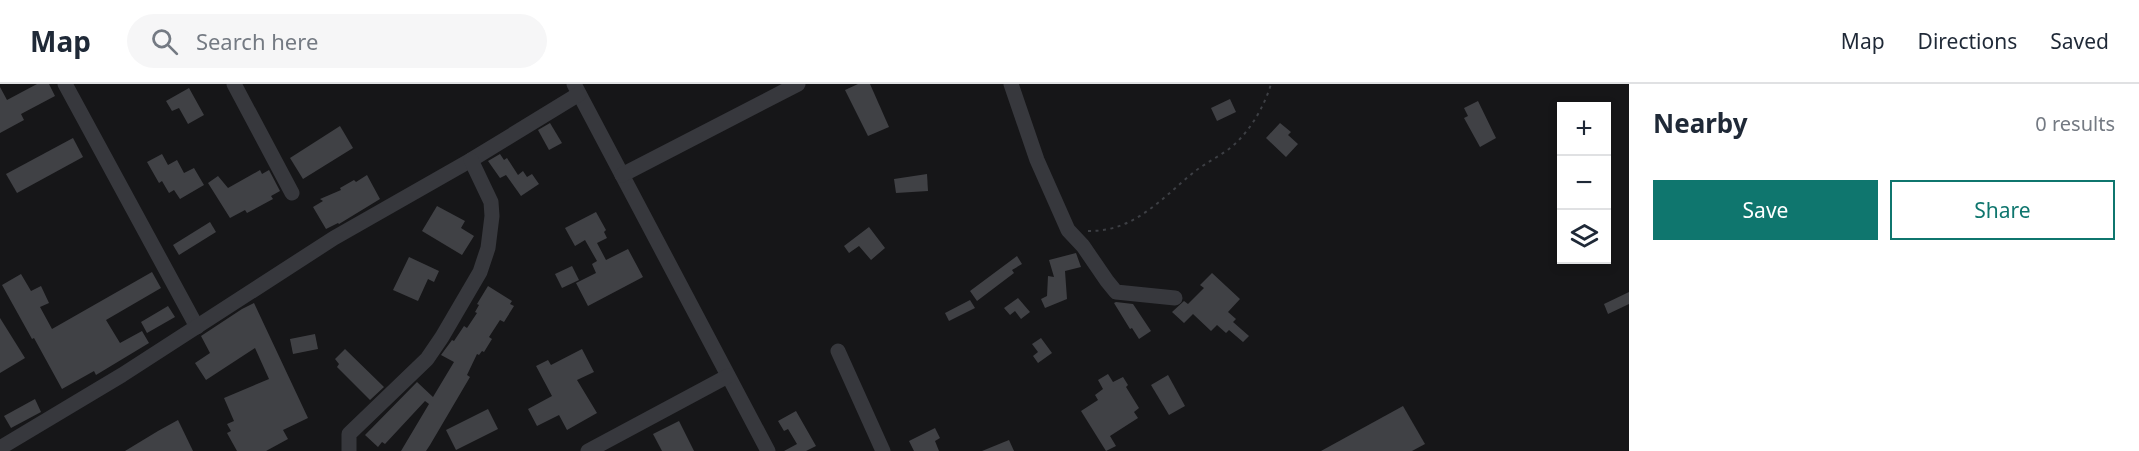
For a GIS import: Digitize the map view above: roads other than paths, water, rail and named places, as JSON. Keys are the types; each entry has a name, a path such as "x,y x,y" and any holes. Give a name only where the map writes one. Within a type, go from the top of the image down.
{"street":[{"path":"65,84 197,327"},
{"path":"234,84 292,193"},
{"path":"622,175 798,84"},
{"path":"1011,84 1037,160 1068,231 1083,246 1116,292 1175,298"},
{"path":"0,448 122,375 334,238 471,160 576,89 768,451"},
{"path":"350,451 349,434 427,359 480,272 488,248 492,216 491,202 471,160"},
{"path":"838,351 883,451"},
{"path":"588,451 728,376"}]}
